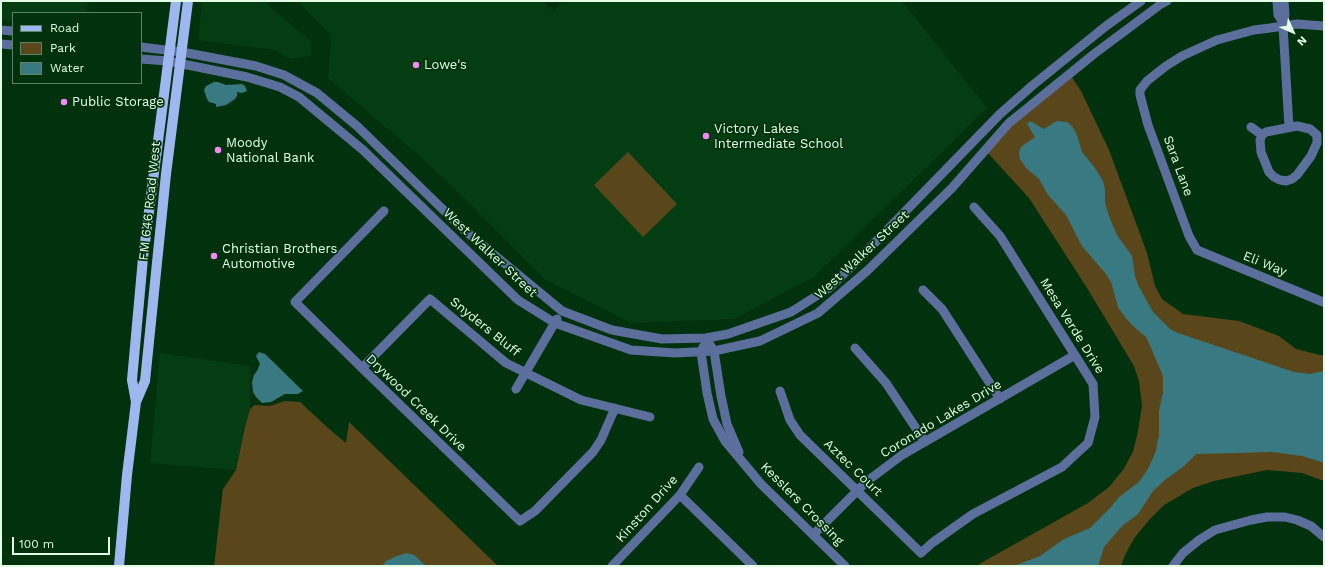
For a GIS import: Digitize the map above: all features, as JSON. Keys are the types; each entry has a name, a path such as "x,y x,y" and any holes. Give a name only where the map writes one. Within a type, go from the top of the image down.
{"main road":[{"name":"FM 646 Road West","path":"136,402 132,380 144,258 176,1"},
{"name":"FM 646 Road West","path":"118,566 136,402 145,380 165,180 188,1"}],"street":[{"name":"West Walker Street","path":"142,47 182,52 256,66 284,75 317,93 357,126 463,229 562,311 612,330 662,339 706,338 728,334 791,312 829,288 1000,114 1022,94 1106,26 1141,1"},
{"name":"West Walker Street","path":"142,59 180,63 247,77 280,87 299,97 363,150 518,300 555,323 631,350 675,353 701,352 714,351 760,341 818,313 867,271 946,193 1010,123 1094,54 1167,1"},
{"path":"1277,1 1278,15 1283,24"},
{"path":"1284,1 1285,15 1283,24 1289,127"},
{"path":"1283,24 1324,26"},
{"name":"Sara Lane","path":"1197,250 1189,236 1148,125 1140,90 1147,81 1174,61 1208,44 1226,37 1283,24"},
{"path":"1,30 12,31"},
{"path":"1,44 12,45"},
{"path":"1297,126 1320,132 1311,156 1297,175 1292,179 1286,181 1280,180 1269,172 1263,158 1260,145 1262,135 1271,130 1297,126"},
{"path":"1251,127 1262,135"},
{"name":"Mesa Verde Drive","path":"921,553 932,543 973,514 1062,467 1088,443 1095,417 1093,384 1000,236 974,207"},
{"name":"Drywood Creek Drive","path":"384,211 296,302 520,521 535,511 593,452 606,430 615,408"},
{"name":"Eli Way","path":"1197,250 1324,302"},
{"path":"923,290 942,309 1000,399"},
{"name":"Snyders Bluff","path":"362,368 430,299 506,363 581,400 650,417"},
{"path":"526,373 562,311"},
{"name":"Kesslers Crossing","path":"706,338 714,351 727,424 741,459"},
{"name":"Kesslers Crossing","path":"706,338 701,352 707,393 713,419 725,441 761,484 845,566"},
{"path":"854,348 886,384 925,442"},
{"name":"Coronado Lakes Drive","path":"813,535 857,490 902,455 1075,355"},
{"name":"Snyders Bluff","path":"516,389 526,373"},
{"name":"Aztec Court","path":"780,391 790,420 800,435 921,553"},
{"name":"Kinston Drive","path":"612,566 680,495 699,467"},
{"path":"680,495 750,565"},
{"path":"1173,566 1183,553 1204,536 1215,530 1251,520 1267,517 1285,517 1311,526 1324,537"}],"shaded area":[{"path":"1,1 88,1 86,12 12,12 12,22 1,19"},
{"path":"202,1 266,1 271,8 311,41 311,56 290,59 275,50 198,40"},
{"name":"Victory Lakes Intermediate School","path":"297,1 543,1 555,12 562,1 902,1 987,108 815,276 734,319 631,323 546,280 430,165 328,78 331,35"},
{"path":"160,353 250,366 250,409 236,470 150,463"}],"green space":[{"path":"1071,76 1081,91 1109,150 1147,253 1155,286 1162,299 1183,314 1239,321 1279,336 1296,349 1324,356 1324,481 1302,473 1267,470 1214,481 1193,488 1164,505 1150,519 1135,537 1121,566 977,566 1088,503 1109,487 1123,470 1133,452 1138,431 1142,406 1139,381 1134,366 1087,288 1029,198 986,151 1010,126"},
{"path":"628,152 677,204 643,237 594,185"},
{"path":"285,401 300,402 346,443 349,422 498,566 214,566 223,489 236,470 250,409 255,405 270,406"}],"water":[{"path":"214,82 226,85 242,84 245,86 247,91 242,93 237,92 235,99 226,105 216,107 216,104 209,102 204,90 206,86"},
{"path":"1030,121 1044,129 1057,121 1067,122 1072,126 1077,135 1082,152 1103,181 1105,189 1105,203 1110,219 1117,235 1132,256 1138,285 1153,312 1171,330 1294,372 1310,374 1324,371 1324,463 1302,456 1272,452 1196,454 1184,466 1153,491 1138,514 1122,526 1104,547 1098,566 1014,566 1040,556 1064,539 1090,528 1119,497 1139,482 1148,469 1156,451 1159,435 1159,411 1163,392 1163,376 1146,337 1125,317 1118,307 1111,282 1106,274 1082,246 1066,215 1048,195 1039,179 1026,168 1020,159 1019,153 1022,146 1035,137 1027,124"},
{"path":"259,352 265,354 303,391 298,394 285,394 271,402 262,403 253,392 252,382 260,364 256,356"},
{"path":"407,553 414,555 426,566 382,566 386,561"}],"place":[{"name":"Lowe's","path":"416,65"},
{"name":"Public Storage","path":"64,102"},
{"name":"Victory Lakes Intermediate School","path":"706,136"},
{"name":"Moody National Bank","path":"218,150"},
{"name":"Christian Brothers Automotive","path":"214,256"}]}
